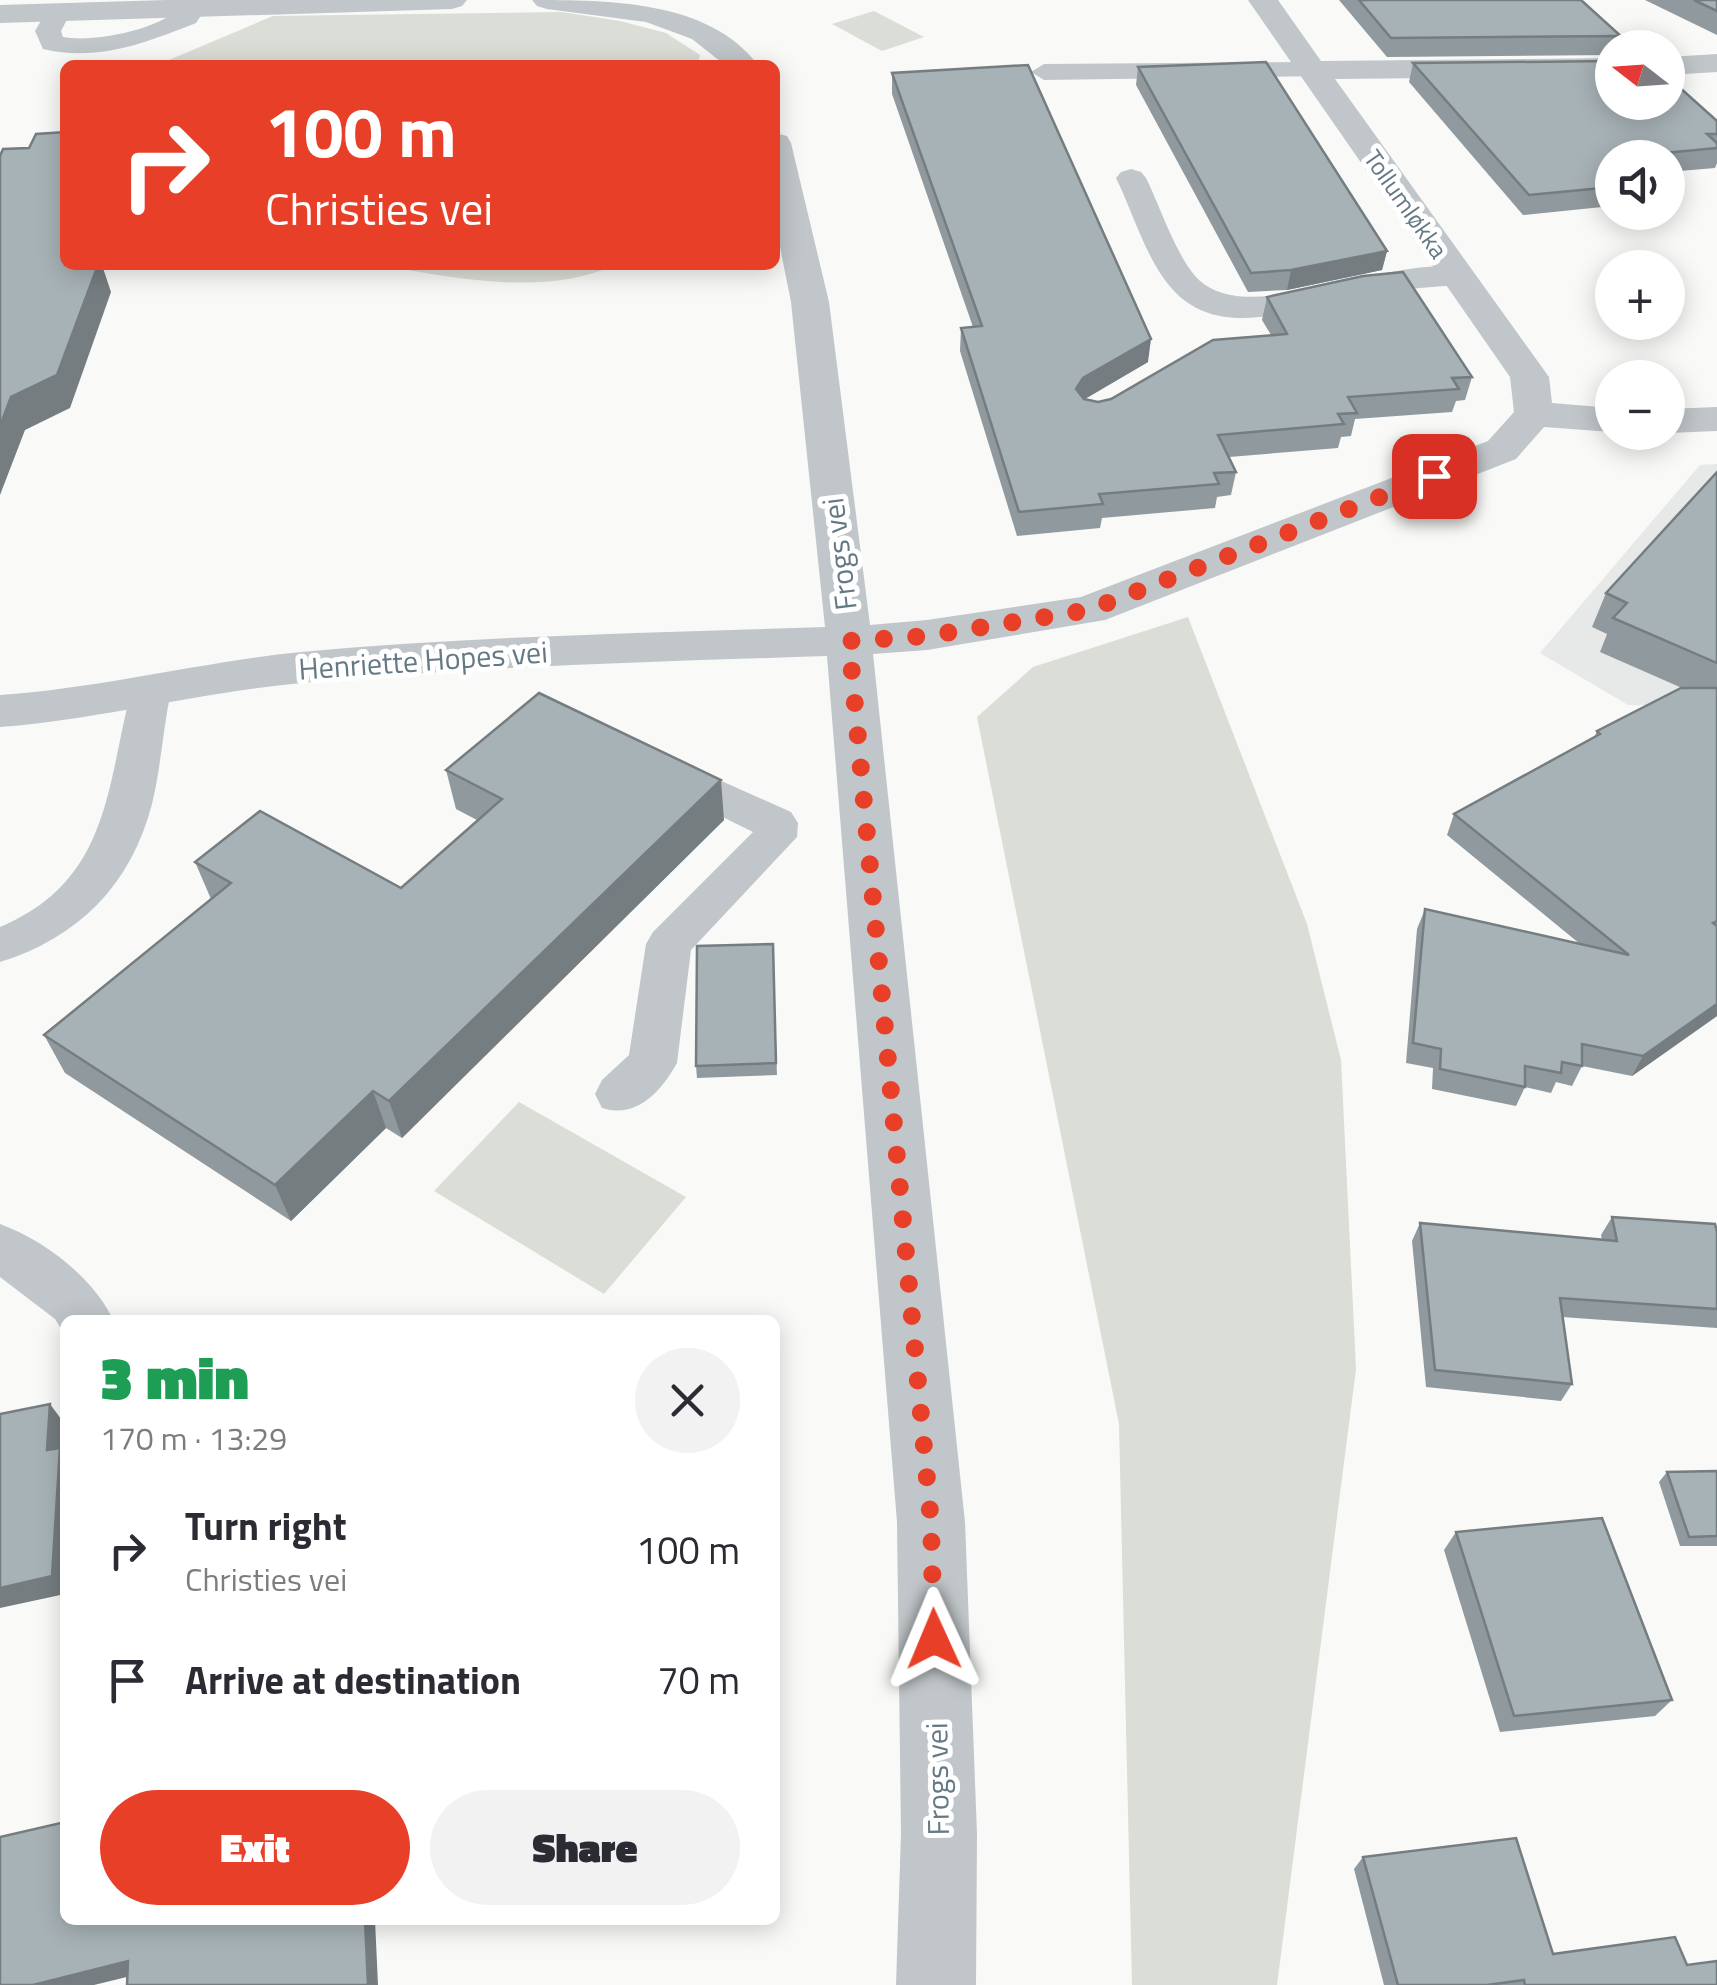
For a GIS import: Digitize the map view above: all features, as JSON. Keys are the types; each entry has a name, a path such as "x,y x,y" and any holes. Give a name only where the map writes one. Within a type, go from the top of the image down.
{"street":[{"path":"0,14 452,0"},
{"path":"547,0 647,13 696,30 739,60"},
{"name":"Tollumløkka","path":"1262,0 1529,377 1534,414"},
{"path":"1685,65 1717,63"},
{"path":"1315,70 1595,67"},
{"name":"Frogs vei","path":"780,166 810,302 849,641 931,1522 938,1834 936,1985"},
{"path":"1534,414 1595,419"},
{"name":"Henriette Hopes vei","path":"0,711 68,706 296,668 463,654 927,636 1089,610 1502,450 1534,414"},
{"path":"1685,420 1717,419"}],"lane":[{"path":"1044,72 1315,70"},
{"path":"1131,178 1178,276 1203,298 1215,319 1355,286 1457,276"},
{"path":"0,945 16,941 72,906 103,860 130,807 140,732 151,691"},
{"path":"620,1094 652,1063 669,944 774,837 776,824 632,755"},
{"path":"0,1246 74,1302 83,1315"}],"shaded area":[{"path":"874,11 924,37 882,51 832,24"},
{"path":"562,12 666,33 700,55 699,60 169,60 273,16"},
{"path":"411,270 602,270 559,280 468,279"},
{"path":"1717,464 1717,706 1628,705 1540,653 1700,465"},
{"path":"1188,617 1307,924 1341,1060 1356,1369 1277,1985 1132,1985 1119,1424 977,717 1033,667"},
{"path":"519,1102 686,1197 604,1294 434,1191"}],"building":[{"path":"1359,0 1581,0 1614,30 1595,30 1595,36 1391,38"},
{"path":"1694,0 1717,0 1717,11"},
{"path":"1595,61 1595,120 1685,120 1685,92 1717,121 1717,134 1707,134 1717,148 1685,151 1685,140 1595,140 1595,189 1529,195 1413,63"},
{"path":"1266,62 1387,251 1291,270 1251,273 1138,67"},
{"path":"1028,65 1151,339 1083,378 1076,389 1084,399 1111,399 1213,340 1287,334 1267,297 1363,276 1403,272 1472,377 1452,378 1459,389 1348,397 1357,413 1338,414 1344,424 1218,435 1236,472 1214,473 1219,484 1099,494 1103,504 1019,512 961,328 982,326 892,73"},
{"path":"60,132 60,270 96,270 57,375 11,397 0,426 0,156 3,149 29,148 36,134"},
{"path":"1717,472 1717,663 1613,618 1627,603 1606,593"},
{"path":"1681,688 1717,688 1717,921 1713,923 1717,926 1717,1004 1643,1056 1582,1044 1582,1066 1562,1062 1561,1073 1525,1066 1525,1087 1440,1069 1441,1049 1413,1043 1425,909 1629,955 1454,814 1600,734 1597,731"},
{"path":"539,693 721,780 389,1101 373,1091 275,1185 44,1035 231,883 195,862 260,811 401,888 502,799 446,770"},
{"path":"773,944 776,1063 696,1066 697,946"},
{"path":"1612,1217 1715,1224 1717,1309 1560,1298 1572,1384 1435,1370 1420,1223 1617,1241"},
{"path":"50,1404 47,1450 60,1448 52,1576 0,1588 0,1414"},
{"path":"1717,1471 1717,1536 1689,1537 1667,1472"},
{"path":"1602,1518 1672,1700 1514,1716 1456,1532"},
{"path":"60,1823 60,1925 365,1925 368,1985 127,1985 128,1961 33,1985 0,1985 0,1837"},
{"path":"1516,1838 1553,1954 1675,1937 1687,1965 1717,1961 1717,1985 1525,1985 1524,1980 1487,1985 1398,1985 1363,1857"}],"route":[{"path":"934,1639 931,1522 849,641 927,636 1089,610 1168,576 1434,476"}]}
